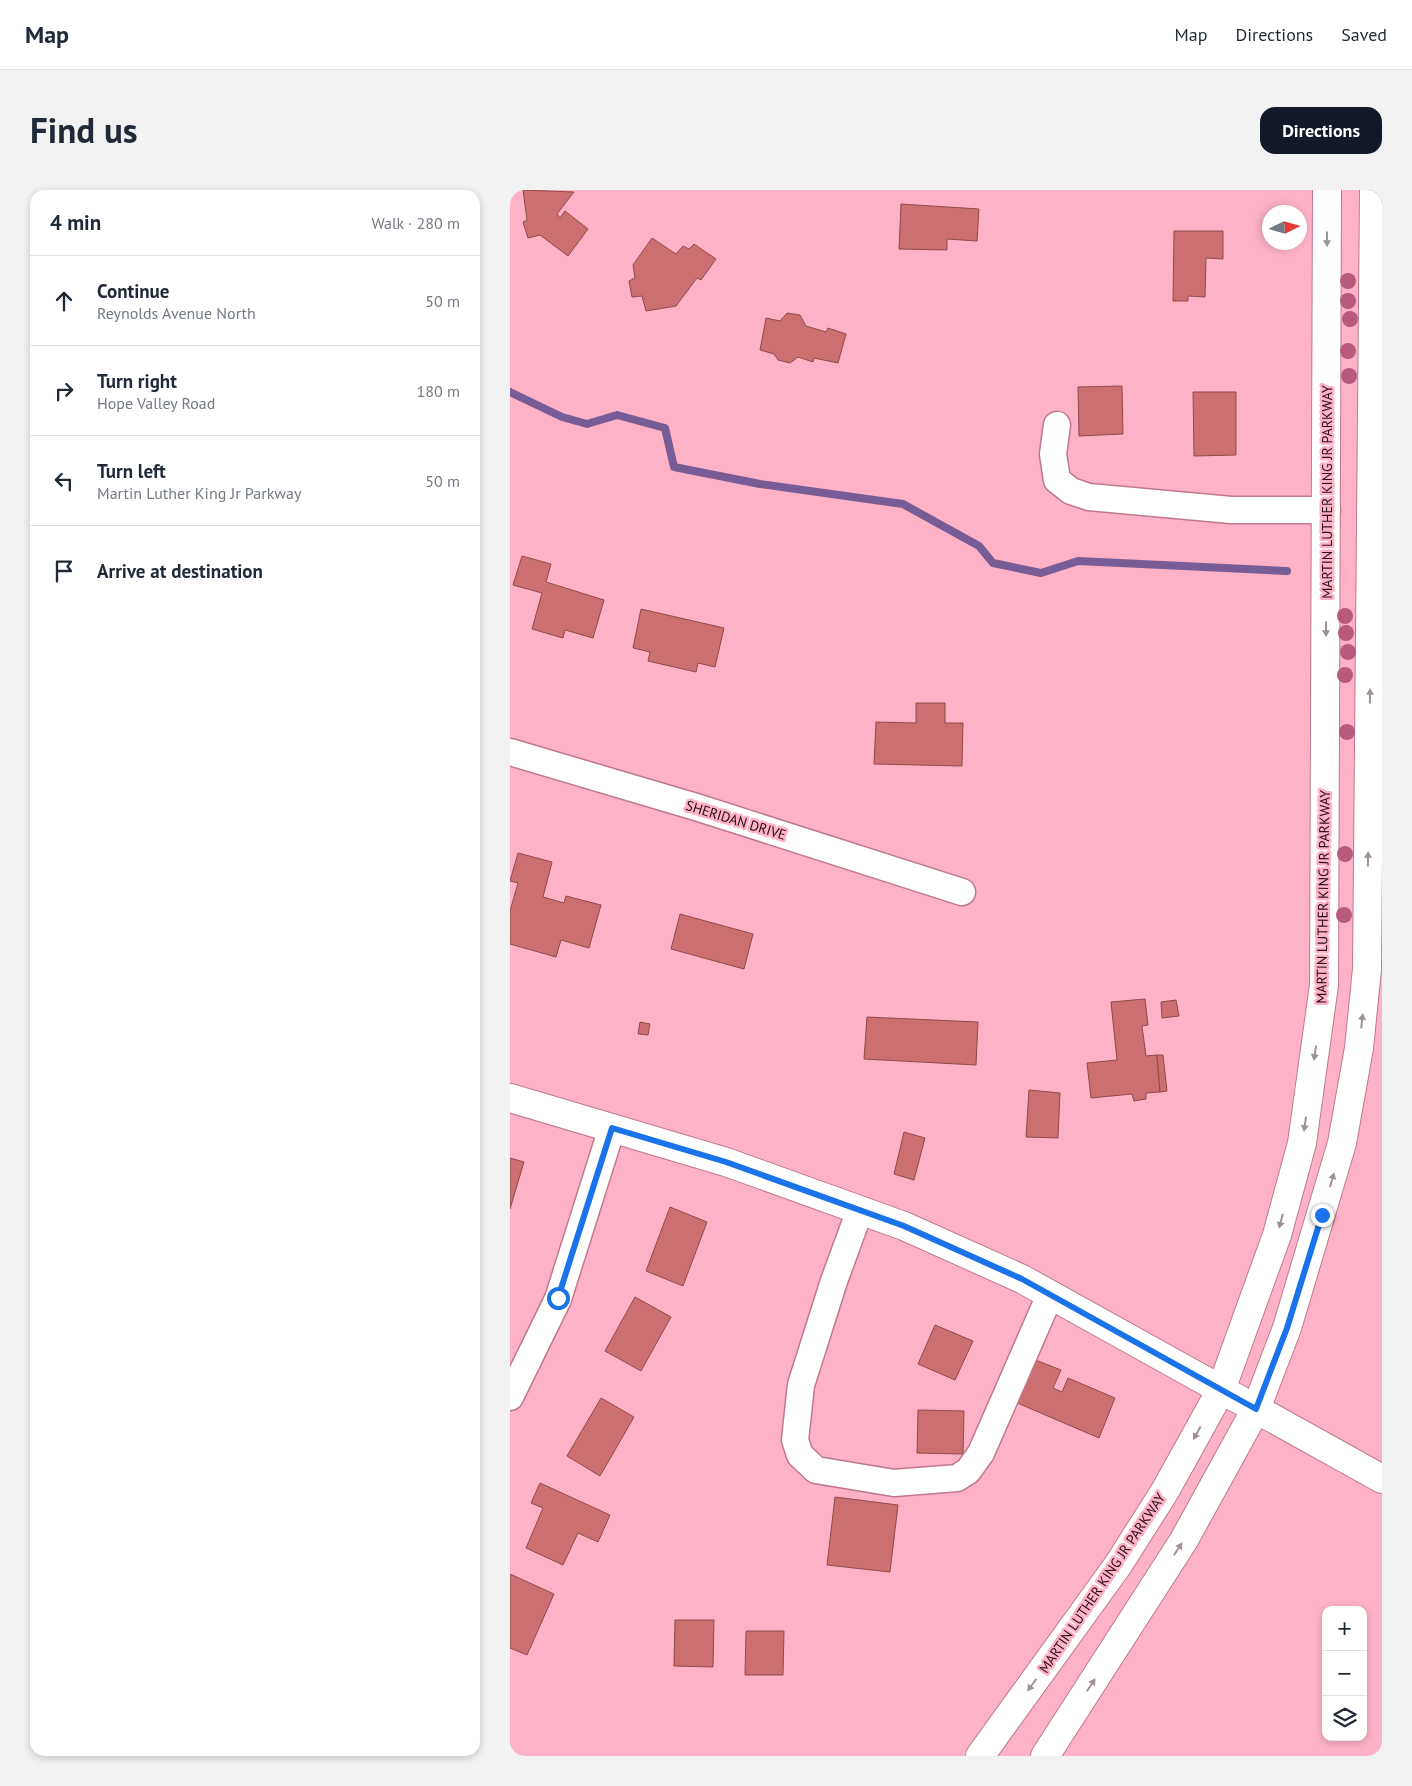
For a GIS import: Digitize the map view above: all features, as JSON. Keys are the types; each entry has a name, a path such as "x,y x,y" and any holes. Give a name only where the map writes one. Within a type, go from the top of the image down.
{"main road":[{"name":"MARTIN LUTHER KING JR PARKWAY","path":"980,1756 1118,1564 1166,1491 1221,1390 1278,1235 1301,1150 1324,985 1327,190"},
{"path":"1045,1756 1184,1540 1256,1409 1287,1328 1342,1142 1359,1048 1367,969 1374,190"},
{"path":"510,1098 726,1162 922,1234 1022,1279 1382,1479"}],"street":[{"path":"1057,424 1053,454 1057,480 1071,491 1088,497 1231,510 1327,510"},
{"name":"SHERIDAN DRIVE","path":"510,752 696,807 962,892"},
{"path":"510,1397 558,1298 612,1128"},
{"path":"860,1210 834,1281 801,1386 795,1440 800,1455 816,1470 894,1483 957,1478 968,1470 981,1453 1050,1295"}],"building":[{"path":"523,190 574,192 557,214 560,218 565,211 588,229 568,256 540,235 528,238 523,222 527,220"},
{"path":"901,204 979,209 977,241 947,239 947,250 899,249"},
{"path":"1174,231 1223,231 1223,259 1206,258 1205,297 1188,296 1188,301 1173,301"},
{"path":"652,238 676,254 683,246 689,249 694,244 716,259 701,280 697,278 676,306 646,311 642,296 632,297 629,281 635,278 633,265"},
{"path":"787,313 800,315 806,326 826,332 828,328 846,334 838,363 814,358 813,362 798,357 790,363 778,360 774,354 760,350 766,318 780,321"},
{"path":"1122,386 1123,434 1079,436 1078,387"},
{"path":"1193,392 1236,392 1236,455 1194,456"},
{"path":"522,556 551,564 546,582 604,600 593,638 565,630 563,638 532,629 542,593 513,585"},
{"path":"641,609 724,628 715,667 698,663 696,672 648,661 650,652 633,648"},
{"path":"916,703 945,703 945,723 963,723 962,766 874,764 876,722 916,723"},
{"path":"518,853 552,862 543,897 564,903 566,896 601,905 589,948 561,940 556,957 510,944 510,911 518,883 510,881"},
{"path":"680,914 753,934 744,969 671,949"},
{"path":"1145,999 1148,1025 1142,1026 1146,1056 1157,1055 1160,1092 1146,1093 1146,1099 1134,1101 1132,1094 1091,1098 1087,1063 1117,1060 1111,1002"},
{"path":"1176,1000 1179,1016 1162,1018 1161,1002"},
{"path":"867,1017 978,1022 976,1065 864,1059"},
{"path":"640,1022 650,1024 648,1035 638,1034"},
{"path":"1157,1055 1163,1055 1167,1091 1160,1092"},
{"path":"1029,1090 1060,1093 1058,1138 1026,1137"},
{"path":"904,1132 925,1138 914,1180 894,1174"},
{"path":"510,1158 524,1162 510,1209"},
{"path":"670,1207 707,1222 683,1286 646,1271"},
{"path":"635,1297 671,1317 641,1371 605,1351"},
{"path":"935,1325 973,1341 955,1380 918,1364"},
{"path":"1033,1359 1061,1370 1053,1388 1062,1392 1068,1378 1115,1398 1099,1438 1015,1402"},
{"path":"601,1398 634,1417 600,1476 567,1456"},
{"path":"918,1410 964,1411 963,1454 917,1453"},
{"path":"540,1483 610,1515 598,1542 578,1533 563,1565 526,1548 543,1508 531,1503"},
{"path":"835,1497 898,1505 890,1572 827,1565"},
{"path":"510,1574 554,1594 527,1655 510,1648"},
{"path":"675,1620 714,1620 713,1667 674,1666"},
{"path":"746,1631 784,1631 783,1675 745,1675"}],"waterway":[{"path":"510,392 562,417 587,424 617,415 665,428 674,467 760,484 903,504 979,546 993,563 1041,573 1078,561 1287,571"}],"route":[{"path":"558,1298 601,1168 612,1128 726,1162 904,1226 1022,1279 1130,1341 1256,1409 1287,1328 1322,1215"}]}
